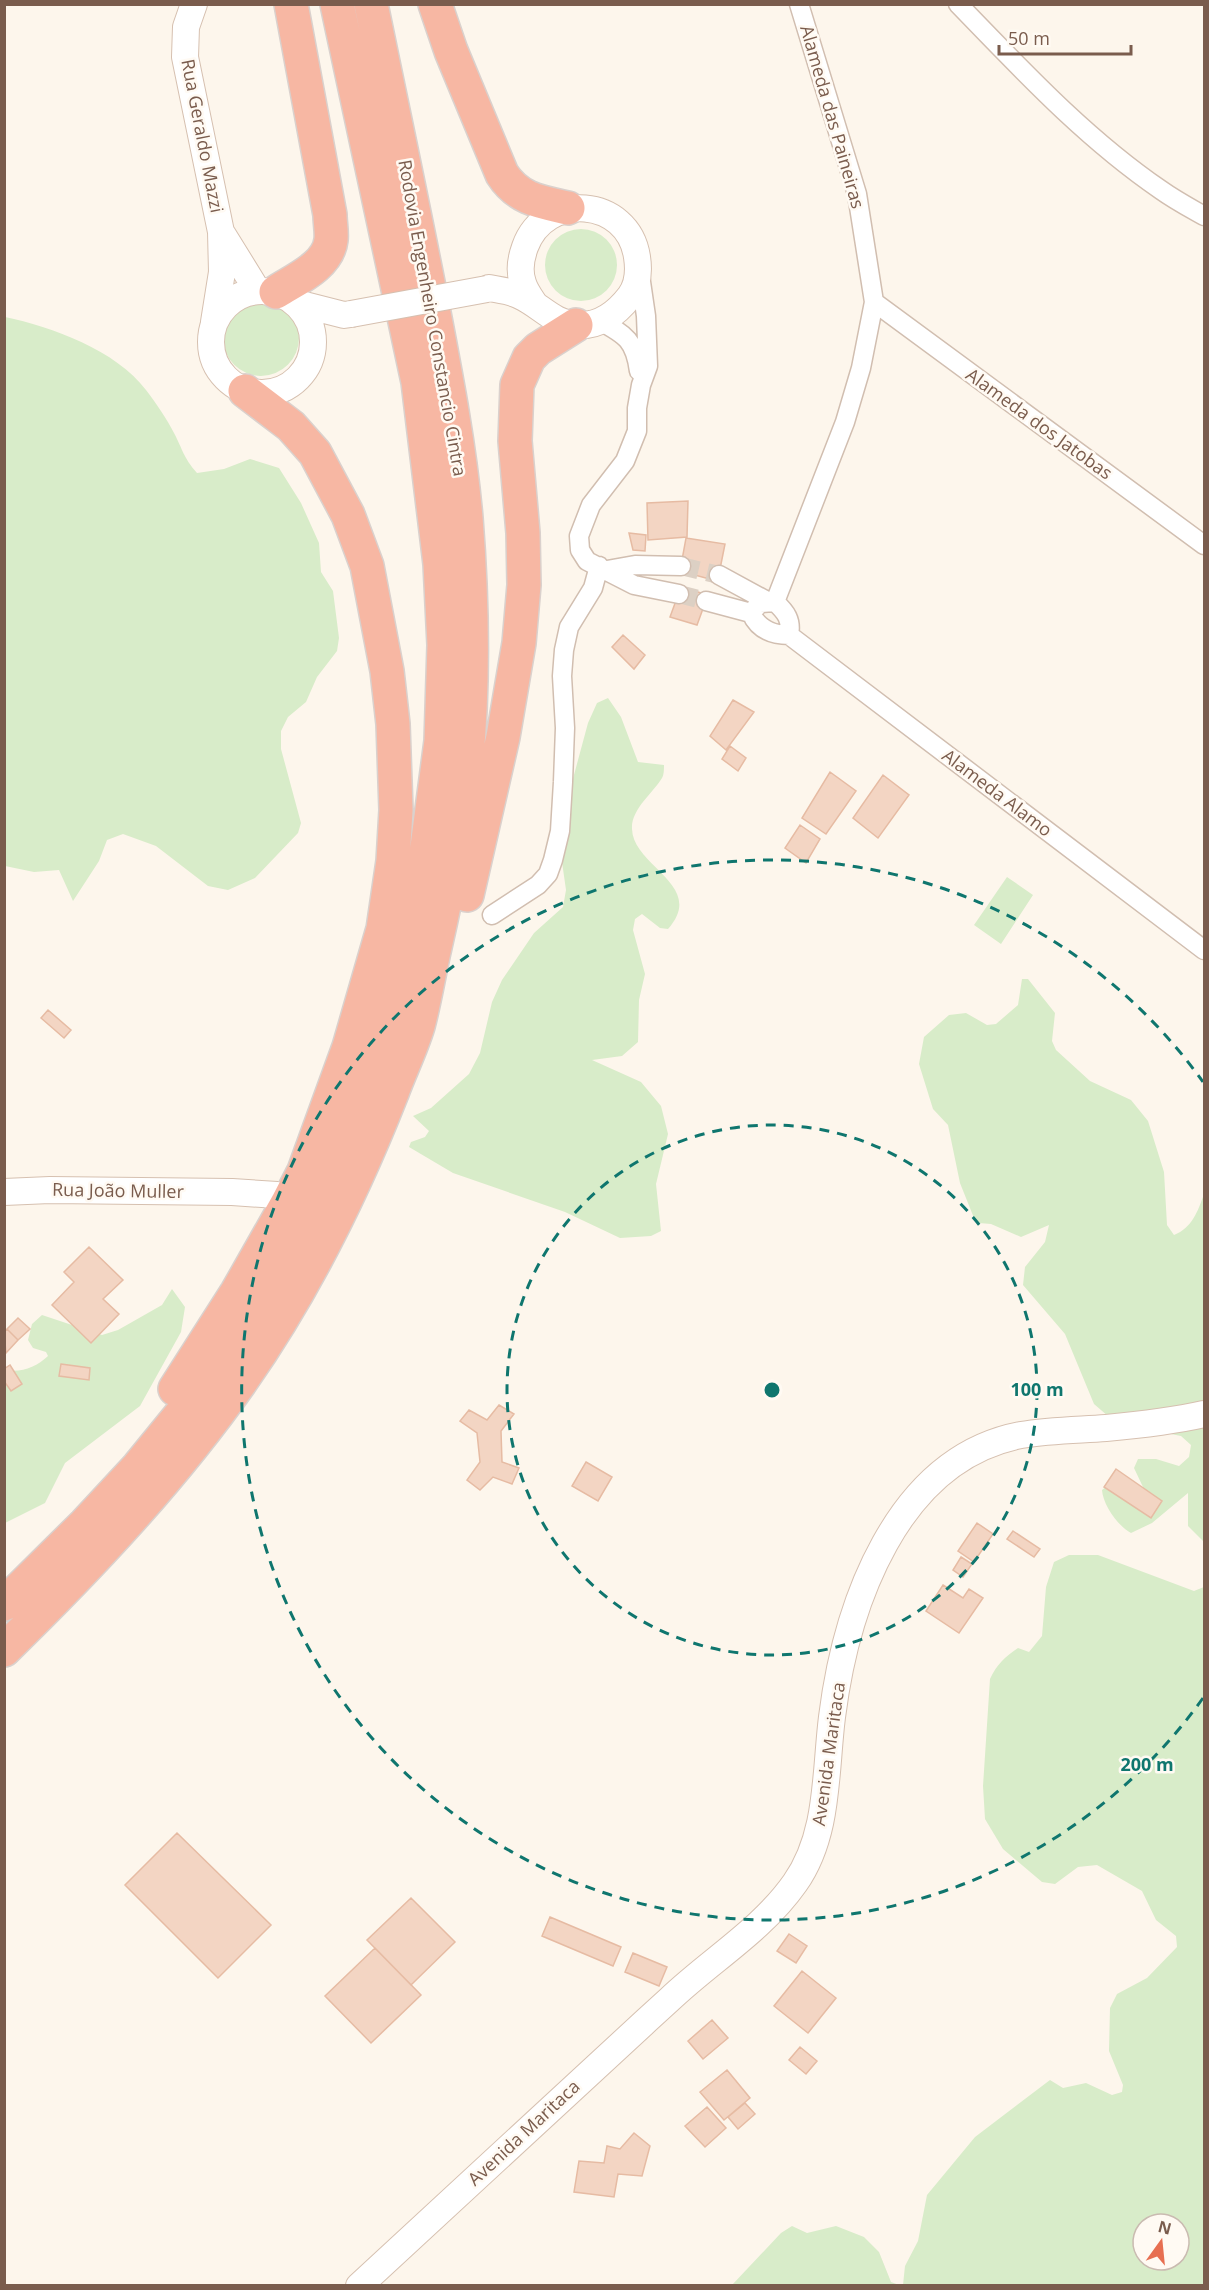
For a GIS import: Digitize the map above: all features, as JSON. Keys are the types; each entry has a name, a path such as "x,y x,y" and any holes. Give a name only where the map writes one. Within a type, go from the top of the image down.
{"highway":[{"path":"277,295 324,258 331,241 330,215 291,4"},
{"name":"Rodovia Engenheiro Constancio Cintra","path":"4,1604 85,1524 138,1467 187,1407 239,1336 277,1273 352,1120 381,1048 403,978 419,908 441,741 444,645 440,564 418,382 337,4"},
{"name":"Rodovia Engenheiro Constancio Cintra","path":"4,1650 144,1504 198,1439 243,1378 294,1300 323,1249 372,1143 418,1025 451,875 464,790 469,736 471,594 466,514 449,396 420,239 371,4"},
{"path":"435,4 451,51 506,180 523,195 538,202 568,208"},
{"path":"418,1025 451,949 466,901 503,737 519,643 524,585 523,533 515,441 517,385 529,358 538,349 588,323"},
{"path":"85,1524 99,1497 158,1415 212,1331 304,1171 349,1047 383,929 393,861 396,810 394,735 387,671 367,566 348,515 315,453 291,426 245,391"}],"street":[{"name":"Rua Geraldo Mazzi","path":"194,4 186,27 185,57 221,232"},
{"name":"Alameda das Paineiras","path":"799,4 857,194 874,302"},
{"path":"958,4 1057,105 1113,155 1162,191 1204,216"},
{"path":"488,288 511,270 521,258 529,235 546,218 568,208 589,208 609,215 625,229 636,247 646,316 648,366 641,385 637,408 637,431 625,461 591,504 579,536 580,550 587,561 634,585 679,594"},
{"path":"221,232 232,253 277,295 309,318 314,336 312,356"},
{"path":"221,232 222,272 210,343 215,363 227,380 245,391 266,393 286,388 303,375 312,356 347,315"},
{"path":"521,258 522,282 534,303"},
{"path":"588,323 620,309 634,290 639,268"},
{"path":"214,322 224,307 239,295 277,295 347,315 488,288 514,293 534,303 553,319 588,323 626,336 637,354 641,385"},
{"path":"771,602 845,422 861,368 874,302"},
{"name":"Alameda dos Jatobas","path":"874,302 1204,545"},
{"path":"603,568 635,565 681,566"},
{"path":"492,915 538,885 548,874 553,860 560,831 563,782 565,728 562,676 564,650 569,627 603,568"},
{"path":"719,575 785,611 790,621 789,635"},
{"name":"Alameda Alamo","path":"706,601 751,613 754,620 770,633 789,635 1204,950"},
{"path":"751,613 755,607 771,602"},
{"path":"232,1192 304,1171"},
{"name":"Rua João Muller","path":"4,1192 50,1190 232,1192"},
{"path":"232,1192 277,1195 287,1204"},
{"name":"Avenida Maritaca","path":"359,2286 679,1990 763,1919 795,1882 814,1848 823,1813 834,1706 852,1622 865,1582 881,1548 907,1508 946,1469 981,1448 1018,1436 1059,1429 1105,1428 1204,1414"}],"green space":[{"path":"581,229 601,235 611,245 617,265 611,285 601,295 581,301 561,295 551,285 545,265 551,245 561,235"},
{"path":"261,300 276,303 288,311 296,323 299,338 296,353 288,365 276,373 261,376 246,373 234,365 226,353 223,338 226,323 234,311 246,303"},
{"path":"5,317 43,327 82,342 118,363 154,400 186,458 197,473 224,469 250,459 279,468 301,503 319,543 321,572 333,591 339,638 337,651 317,677 306,702 288,717 281,731 281,749 301,823 298,833 255,878 228,890 208,886 156,846 123,834 107,840 99,861 73,901 59,870 34,872 5,866"},
{"path":"608,698 621,717 638,762 664,765 663,777 639,808 632,829 635,842 674,888 679,900 678,914 668,929 660,928 642,914 635,919 633,930 645,974 639,1000 638,1042 622,1056 592,1060 641,1082 661,1106 668,1134 656,1184 661,1231 651,1236 620,1238 565,1212 453,1173 409,1147 411,1142 425,1137 429,1131 413,1116 431,1108 469,1074 480,1053 492,1002 502,980 534,933 563,907 566,890 560,848 564,812 588,723 597,703"},
{"path":"1007,877 1033,895 1001,944 974,925"},
{"path":"1022,979 1028,979 1055,1013 1052,1041 1056,1050 1090,1081 1131,1100 1148,1121 1164,1172 1167,1225 1174,1235 1190,1223 1197,1213 1204,1194 1204,1542 1188,1526 1188,1493 1152,1523 1131,1533 1112,1514 1105,1502 1102,1490 1107,1486 1142,1495 1143,1487 1134,1468 1138,1459 1156,1459 1179,1466 1189,1457 1191,1445 1181,1436 1116,1423 1094,1404 1065,1334 1023,1285 1025,1267 1045,1242 1049,1225 1021,1237 991,1224 979,1223 974,1218 960,1183 948,1125 933,1109 919,1064 924,1037 949,1015 966,1013 987,1025 996,1024 1018,1005"},
{"path":"172,1289 185,1307 181,1332 140,1406 65,1463 45,1503 5,1523 5,1370 17,1371 28,1368 48,1356 46,1352 33,1348 28,1340 32,1324 42,1315 102,1335 118,1330 162,1305"},
{"path":"1069,1555 1098,1555 1194,1591 1204,1587 1204,2285 903,2285 905,2266 918,2241 927,2195 975,2137 1050,2080 1063,2088 1086,2083 1112,2095 1122,2092 1123,2085 1109,2051 1110,2008 1117,1994 1147,1978 1177,1947 1176,1936 1156,1920 1142,1891 1097,1865 1078,1867 1055,1884 1042,1882 1003,1849 985,1819 983,1786 990,1679 1009,1655 1018,1648 1029,1652 1042,1636 1046,1587 1054,1562"},
{"path":"792,2226 807,2233 836,2226 864,2237 879,2252 891,2282 899,2285 732,2285 781,2233"}],"building":[{"path":"688,501 687,537 648,540 647,503"},
{"path":"629,533 646,535 645,551 633,550"},
{"path":"686,538 725,544 718,579 713,580 680,571"},
{"path":"681,587 708,595 697,625 670,617"},
{"path":"623,635 645,655 634,669 612,647"},
{"path":"733,700 754,712 726,750 710,736"},
{"path":"730,746 746,758 738,771 722,759"},
{"path":"830,772 856,791 826,834 802,818"},
{"path":"883,775 909,795 878,838 853,818"},
{"path":"800,825 820,839 806,863 785,848"},
{"path":"48,1010 71,1030 64,1038 41,1018"},
{"path":"89,1247 123,1280 103,1299 119,1314 91,1343 52,1305 74,1282 64,1272"},
{"path":"18,1318 30,1329 18,1340 7,1329"},
{"path":"7,1329 18,1340 6,1353 4,1332"},
{"path":"61,1364 90,1368 89,1380 59,1376"},
{"path":"10,1365 22,1384 11,1391 4,1381 4,1369"},
{"path":"499,1405 514,1414 501,1431 502,1462 519,1468 512,1484 493,1477 480,1490 467,1480 480,1462 477,1433 460,1421 469,1410 487,1420"},
{"path":"586,1462 612,1477 598,1501 572,1486"},
{"path":"1116,1469 1162,1501 1151,1518 1104,1487"},
{"path":"977,1523 993,1534 974,1562 958,1551"},
{"path":"1013,1531 1040,1549 1034,1557 1007,1539"},
{"path":"961,1557 972,1564 963,1577 953,1570"},
{"path":"943,1585 963,1598 969,1589 983,1598 959,1633 926,1611"},
{"path":"177,1833 271,1925 218,1978 125,1885"},
{"path":"411,1898 455,1942 411,1985 367,1940"},
{"path":"550,1917 621,1947 613,1966 542,1936"},
{"path":"789,1934 807,1946 796,1963 777,1951"},
{"path":"375,1948 421,1995 371,2043 325,1996"},
{"path":"633,1953 667,1967 659,1986 625,1972"},
{"path":"802,1971 836,1998 808,2033 774,2006"},
{"path":"712,2020 728,2038 703,2059 688,2041"},
{"path":"800,2047 817,2061 806,2074 789,2060"},
{"path":"727,2070 750,2098 724,2120 700,2092"},
{"path":"745,2103 755,2114 738,2129 728,2117"},
{"path":"707,2107 726,2128 705,2147 685,2126"},
{"path":"634,2133 650,2146 642,2176 618,2174 614,2197 574,2192 579,2161 604,2163 607,2146 620,2149"}],"tunnel":[{"path":"681,566 719,575"},
{"path":"679,594 706,601"}]}
